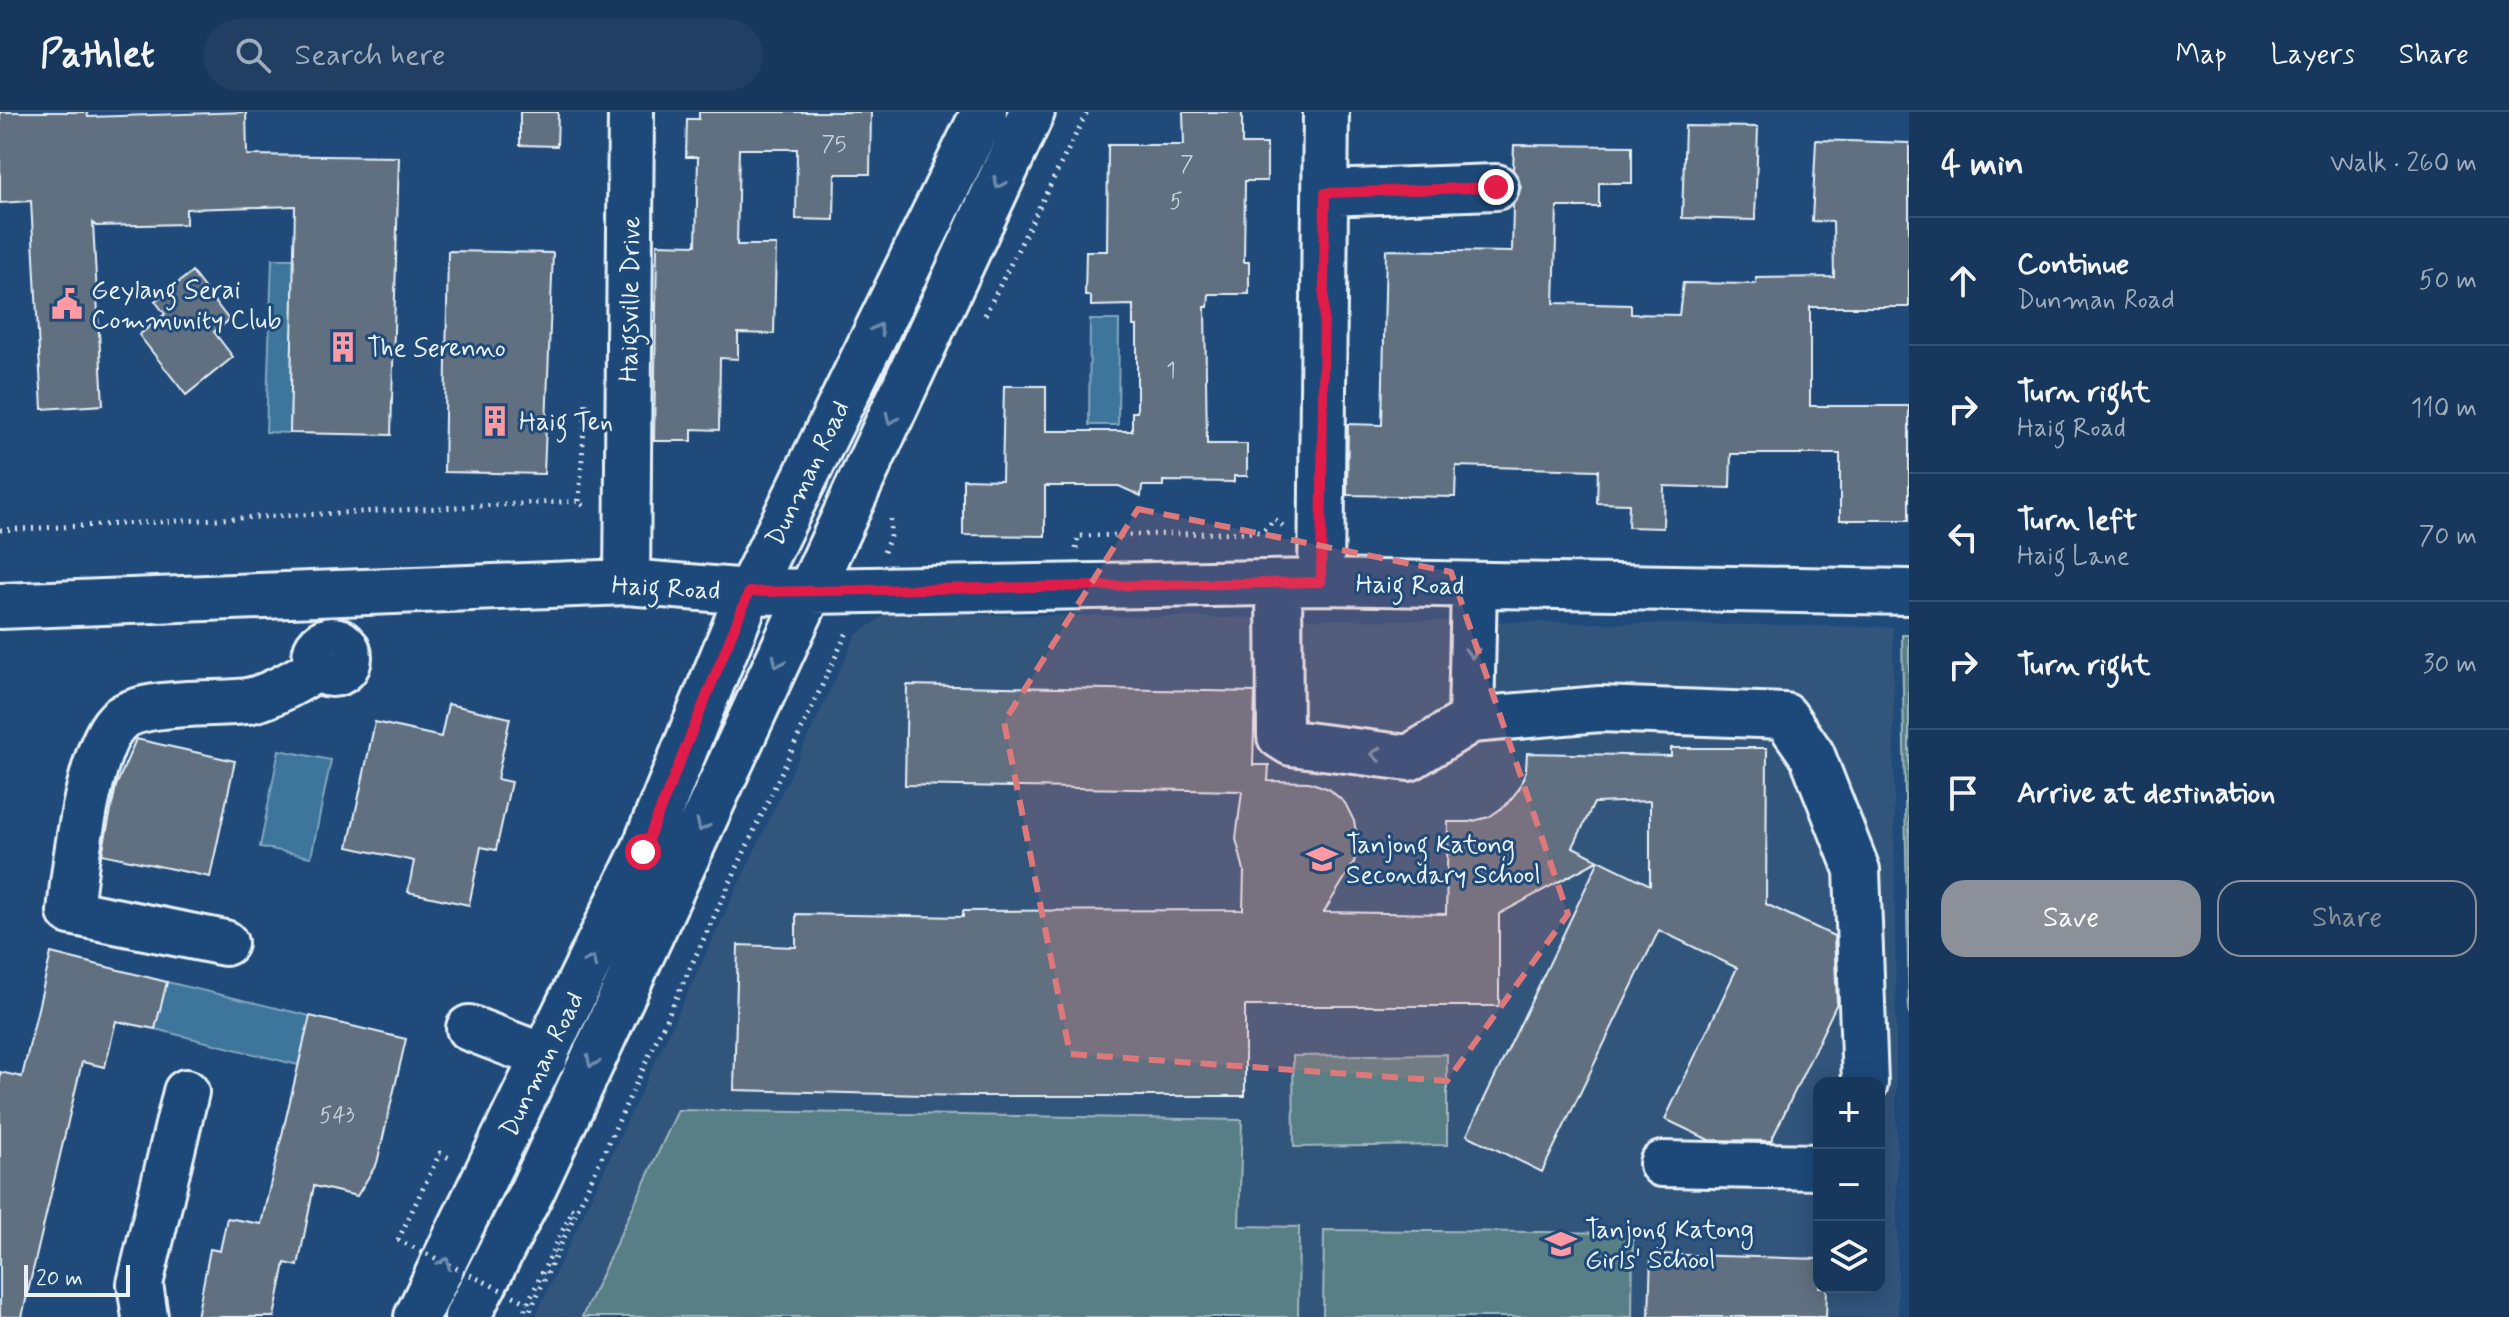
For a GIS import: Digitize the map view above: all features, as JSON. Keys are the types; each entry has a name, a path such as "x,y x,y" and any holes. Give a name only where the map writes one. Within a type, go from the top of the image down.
{"street":[{"name":"Haigsville Drive","path":"627,566 631,112"},
{"name":"Dunman Road","path":"417,1317 643,852 749,592 984,112"},
{"name":"Dunman Road","path":"467,1317 526,1203 1032,112"},
{"path":"1326,112 1325,193 1300,583 1280,736 1291,743 1409,758 1471,720 1600,709 1785,716 1812,755 1857,870 1865,1077"},
{"path":"1325,193 1496,187"},
{"name":"Haig Road","path":"0,606 334,594 627,566 749,592 1300,583 1909,592"},
{"path":"1471,720 1474,585"},
{"path":"225,943 70,912 91,780 105,735 122,717 171,705 250,701 327,652 334,594"},
{"path":"469,1028 545,1057"},
{"path":"145,1317 140,1284 186,1092"},
{"path":"1662,1164 1813,1167"}],"path":[{"path":"982,321 1087,112"},
{"path":"0,530 579,501 627,566"},
{"path":"890,537 892,502"},
{"path":"527,1317 849,628"},
{"path":"440,1153 398,1240 528,1303"},
{"path":"521,1317 573,1209"},
{"path":"411,1253 418,1241"}],"highlighted area":[{"path":"1138,509 1451,572 1568,914 1447,1081 1070,1054 1004,722"}],"shaded area":[{"path":"272,259 295,259 290,433 266,432"},
{"path":"1090,320 1119,320 1118,425 1089,425"},
{"name":"Tanjong Katong Secondary School","path":"888,613 1893,627 1898,1317 535,1317 856,635"},
{"path":"279,750 331,760 311,857 260,847"},
{"path":"167,982 310,1016 298,1065 155,1029"}],"green space":[{"path":"1902,635 1909,635 1909,1014"},
{"path":"1447,1054 1447,1145 1294,1147 1293,1056"},
{"path":"678,1110 1242,1120 1239,1226 1299,1227 1298,1317 582,1317"},
{"path":"1324,1230 1633,1233 1632,1317 1323,1317"}],"building":[{"path":"0,112 87,112 88,117 246,112 247,155 399,157 391,435 290,433 295,206 186,209 186,224 96,226 93,223 103,405 42,409 31,201 0,203"},
{"path":"520,112 558,112 557,146 520,145"},
{"path":"699,112 871,112 870,174 835,174 834,220 796,219 797,149 739,149 737,245 776,245 774,334 738,333 738,359 720,358 719,430 692,429 692,441 654,441 657,244 696,245 698,157 686,157 687,119 699,119"},
{"path":"1183,112 1242,112 1242,144 1267,144 1267,181 1245,181 1244,262 1249,262 1249,294 1209,294 1208,307 1205,307 1207,444 1247,444 1247,476 1234,476 1234,482 1163,481 1163,486 1142,486 1141,496 1119,486 1045,486 1045,536 963,535 963,479 1002,480 1004,386 1046,386 1046,431 1132,431 1132,412 1137,412 1137,326 1133,326 1133,305 1091,306 1091,296 1085,296 1086,251 1107,251 1108,145 1184,145"},
{"path":"1685,126 1758,127 1755,220 1682,218"},
{"path":"1816,140 1909,143 1909,307 1810,307 1810,406 1909,406 1909,520 1840,520 1840,454 1731,454 1730,488 1664,486 1663,528 1628,527 1629,504 1597,503 1598,470 1456,466 1455,497 1347,495 1348,424 1382,425 1386,250 1512,252 1513,205 1521,187 1513,170 1514,145 1632,146 1632,183 1599,183 1599,207 1557,207 1554,303 1631,305 1631,314 1679,315 1683,283 1756,284 1756,278 1834,277 1833,222 1812,221"},
{"path":"448,251 553,253 544,474 444,472"},
{"path":"192,272 229,320 214,332 233,357 186,395 139,335 165,314 155,301"},
{"path":"907,685 1255,692 1253,765 1269,765 1268,781 1309,782 1329,789 1345,803 1354,821 1358,842 1354,863 1324,912 1446,914 1448,822 1469,822 1489,817 1506,805 1519,789 1526,770 1527,753 1671,756 1671,748 1767,748 1766,904 1834,936 1837,1003 1771,1141 1709,1140 1665,1119 1737,968 1659,930 1542,1172 1467,1135 1599,860 1499,914 1499,1006 1245,1006 1245,1096 962,1096 734,1090 738,945 796,947 796,914 963,917 963,911 1243,910 1244,870 1236,839 1242,791 905,785","holes":["1650,801 1650,885 1573,847 1594,803"]},
{"path":"448,704 510,718 497,779 511,782 496,850 481,847 469,905 408,892 414,861 348,847 375,722 441,737"},
{"path":"136,739 235,761 210,877 102,854 116,786"},
{"path":"51,953 167,982 155,1029 116,1021 105,1067 82,1062 22,1317 0,1317 0,1072 22,1077"},
{"path":"310,1016 406,1039 377,1163 357,1196 314,1186 298,1266 285,1263 274,1317 197,1317 210,1249 220,1251 227,1218 261,1224"},
{"path":"1651,1254 1813,1259 1813,1293 1827,1293 1826,1317 1649,1317"}],"place":[{"name":"Geylang Serai Community Club","path":"67,304"},
{"name":"The Serenno","path":"343,347"},
{"name":"Haig Ten","path":"495,421"},
{"name":"Tanjong Katong Secondary School","path":"1322,859"},
{"name":"Tanjong Katong Girls' School","path":"1561,1244"}],"route":[{"path":"643,852 749,592 1321,582 1325,193 1496,187"}]}
